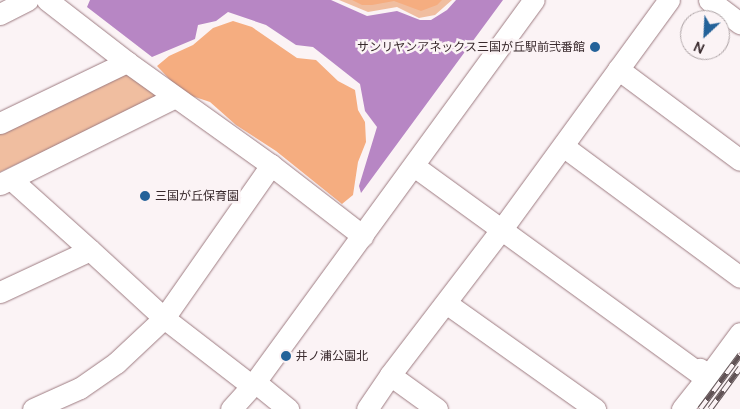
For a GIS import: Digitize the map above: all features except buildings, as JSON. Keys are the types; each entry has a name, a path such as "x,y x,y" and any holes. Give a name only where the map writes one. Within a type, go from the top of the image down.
{"street":[{"path":"0,14 28,0"},
{"path":"47,0 127,62 271,165 363,236"},
{"path":"231,409 253,384 363,236 534,0"},
{"path":"366,409 504,226 669,0"},
{"path":"709,0 740,23"},
{"path":"0,123 127,62"},
{"path":"618,69 740,160"},
{"path":"175,97 6,182 90,250 164,318 288,409"},
{"path":"563,146 740,277"},
{"path":"415,164 504,226 707,377"},
{"path":"34,409 80,388 116,363 164,318 271,165"},
{"path":"0,292 90,250"},
{"path":"446,303 595,409"},
{"path":"682,409 740,333"},
{"path":"390,375 437,409"}],"shaded area":[{"path":"90,0 331,0 367,16 397,11 420,20 431,20 447,10 456,0 503,0 361,193 359,186 377,127 365,111 360,84 313,47 296,45 266,25 228,12 216,21 198,25 195,39 152,57 87,7"},
{"path":"339,0 452,0 435,15 419,18 397,7 368,12"},
{"path":"352,0 442,0 437,5 421,11 394,1 362,5"},
{"path":"233,21 252,27 297,58 316,60 338,81 355,90 358,110 365,122 366,142 358,162 353,195 342,204 276,151 236,125 210,102 189,95 175,85 157,66 169,56 193,45 213,28"},
{"path":"124,72 157,92 155,99 0,172 0,131"}],"railway":[{"path":"700,409 740,355"},
{"path":"710,409 740,368"}],"place":[{"name":"サンリヤンアネックス三国が丘駅前弐番館","path":"595,47"},
{"name":"三国が丘保育園","path":"145,196"},
{"name":"井ノ浦公園北","path":"286,356"}]}
